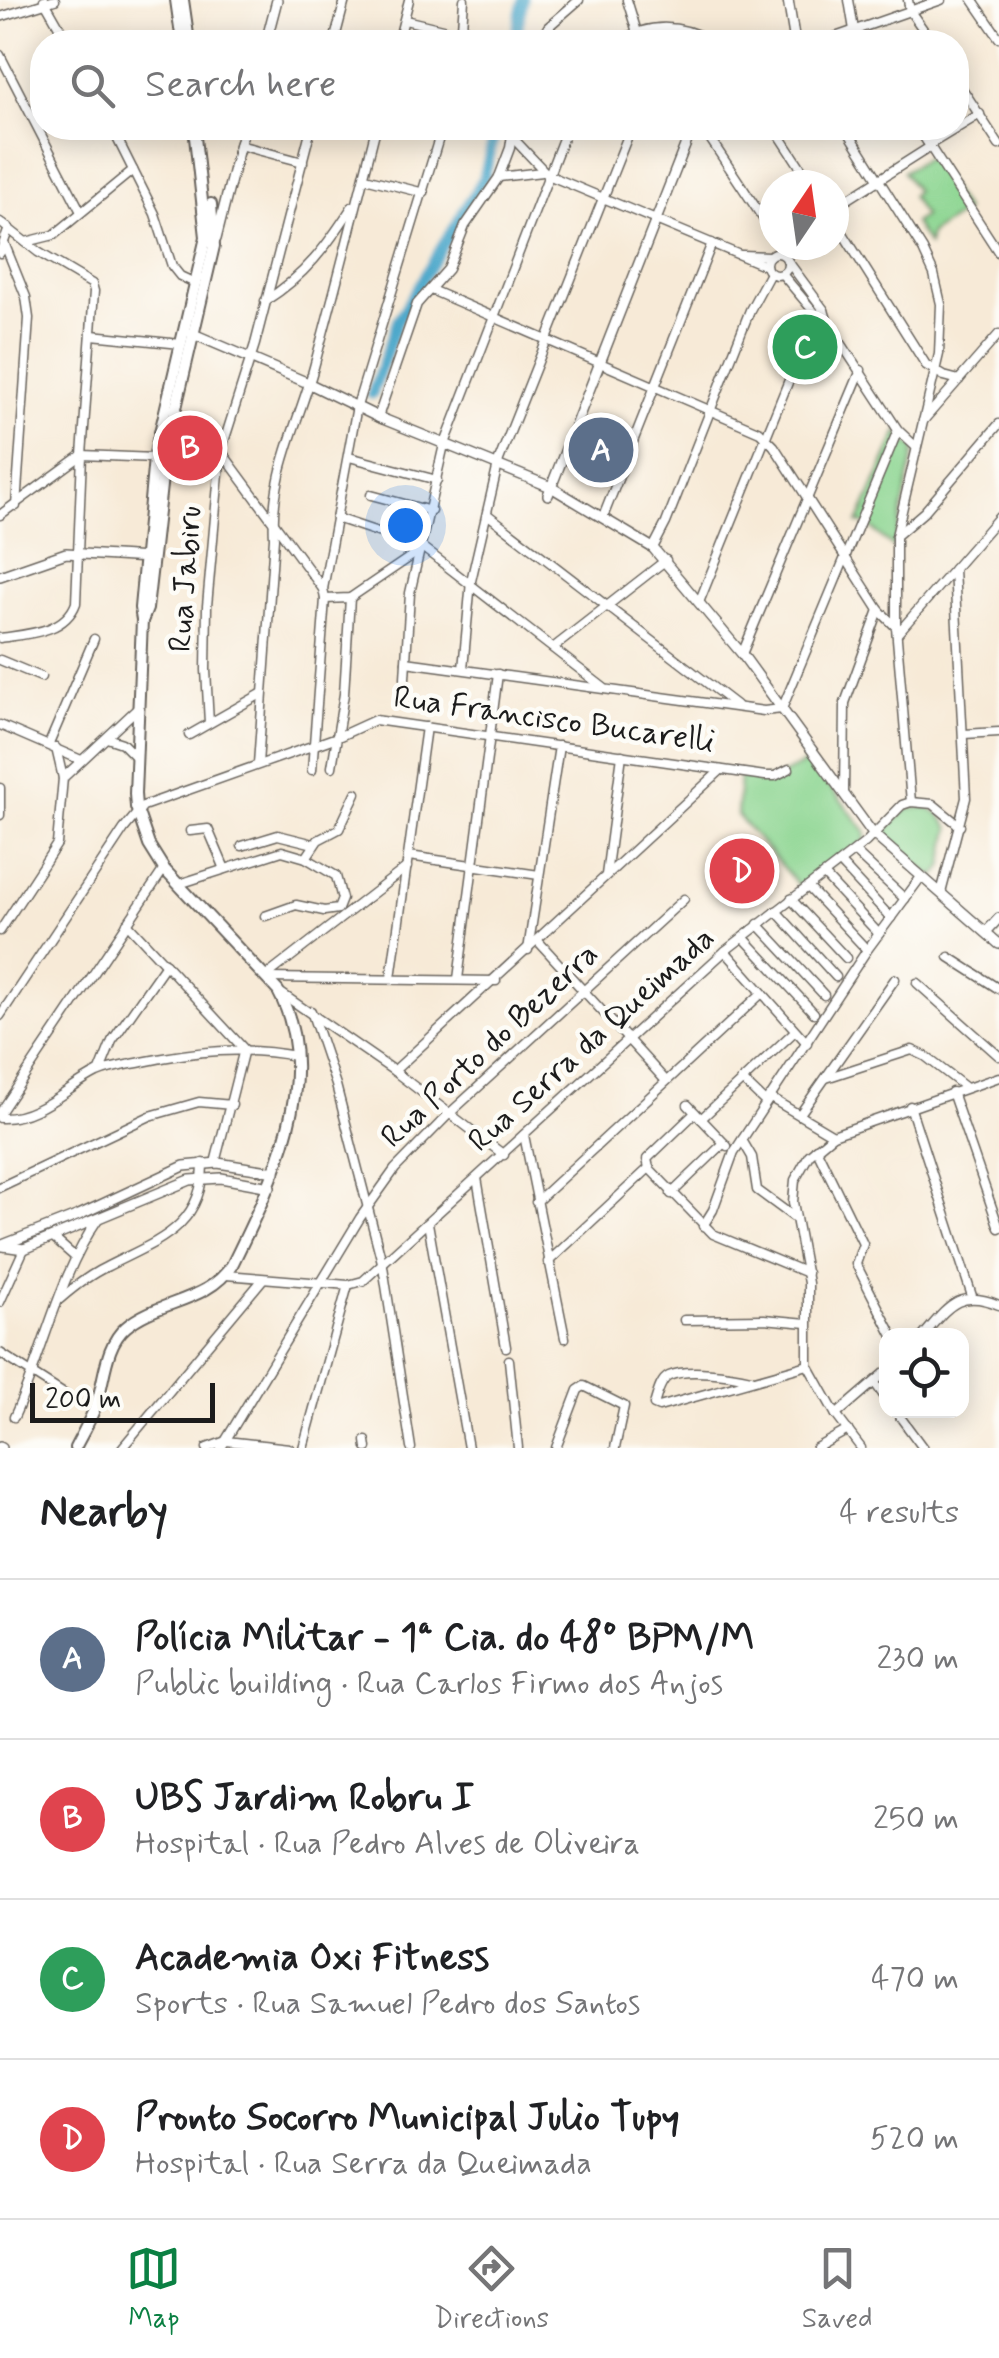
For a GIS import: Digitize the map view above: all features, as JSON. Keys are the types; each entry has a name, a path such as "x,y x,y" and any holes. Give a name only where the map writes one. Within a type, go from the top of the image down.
{"main road":[{"path":"179,0 183,30"},
{"path":"169,408 214,246 199,140"},
{"path":"75,1448 98,1398 118,1336 136,1321 181,1302 226,1276 275,1172 287,1128 296,1056 288,1010 278,990 164,869 149,845 137,812 135,756 142,620 147,609 147,558 159,458 181,344 189,332 208,205"}],"street":[{"path":"269,30 277,0"},
{"path":"338,30 345,0"},
{"path":"402,30 410,0"},
{"path":"462,30 464,0"},
{"path":"548,30 579,0"},
{"path":"626,0 637,30"},
{"path":"788,0 794,30"},
{"path":"849,0 854,30 941,0"},
{"path":"908,0 924,30"},
{"path":"973,0 999,38"},
{"path":"0,18 48,1 62,30"},
{"path":"405,20 437,30"},
{"path":"644,30 671,26 686,30"},
{"path":"0,55 30,112"},
{"path":"969,98 999,144"},
{"path":"969,121 980,114"},
{"path":"44,140 82,212"},
{"path":"118,140 155,214 172,266 180,276 195,283"},
{"path":"214,246 241,140"},
{"name":"Rua Jabiru","path":"209,724 207,606 220,451 250,360 309,140"},
{"path":"258,764 274,538 271,516 372,140"},
{"path":"312,770 323,588 356,406 439,140"},
{"path":"378,417 417,304 448,270 475,209 500,178 510,140"},
{"path":"518,140 545,174"},
{"path":"405,678 410,593 445,443 545,174 561,140"},
{"path":"463,669 470,586 498,464 626,140"},
{"path":"549,491 687,140"},
{"path":"711,140 759,213"},
{"path":"783,140 802,170"},
{"path":"853,140 923,250 941,304 942,328 934,371 896,536 896,631 910,802 933,804 960,826"},
{"path":"925,140 999,253"},
{"path":"849,199 939,140"},
{"path":"240,145 303,162"},
{"path":"26,242 48,238 133,170"},
{"path":"500,178 545,174 737,255 768,263 820,313 898,430 916,447"},
{"path":"365,178 424,193"},
{"path":"208,205 226,199"},
{"path":"266,301 293,282 323,252 357,199"},
{"path":"0,212 4,224 3,249 26,297 30,318 16,506"},
{"path":"0,638 44,630 73,612 78,588 82,455 94,291 92,284 4,224"},
{"path":"603,517 712,243"},
{"path":"849,244 922,360 934,371 959,380"},
{"path":"653,548 770,260"},
{"path":"768,263 779,260"},
{"path":"782,274 787,270 786,260"},
{"path":"787,260 820,313"},
{"path":"172,266 188,272 200,266"},
{"path":"276,266 293,282"},
{"path":"431,290 712,408 765,436 896,631"},
{"path":"700,600 765,436 820,313"},
{"path":"189,332 308,383 416,437 445,443 498,464 603,517 653,548 742,654 873,834 999,944"},
{"path":"922,422 999,334"},
{"path":"92,335 181,344"},
{"path":"742,654 860,370"},
{"path":"169,408 220,451 323,588"},
{"path":"896,536 924,512 999,424"},
{"path":"782,709 898,430"},
{"path":"0,515 82,455 159,458"},
{"path":"349,457 437,480"},
{"path":"371,495 431,511"},
{"path":"486,514 740,708"},
{"path":"896,631 920,609 999,516"},
{"path":"336,518 420,549 607,691"},
{"path":"325,600 350,598 420,549"},
{"path":"0,576 58,554 147,558"},
{"path":"553,648 666,560"},
{"path":"941,893 966,798 954,569"},
{"path":"332,767 340,736 350,598"},
{"path":"896,613 920,609"},
{"path":"844,795 845,702 879,610"},
{"path":"0,931 57,844 62,778 52,746 94,639"},
{"path":"0,660 40,677"},
{"path":"406,662 764,711 782,709"},
{"path":"458,979 498,674"},
{"path":"190,735 261,694"},
{"path":"62,778 138,708"},
{"name":"Rua Francisco Bucarelli","path":"137,812 143,806 379,719 770,776 788,769"},
{"path":"0,725 81,760"},
{"path":"391,978 426,727"},
{"path":"964,734 999,732"},
{"path":"107,738 122,743 135,756"},
{"path":"528,950 559,746"},
{"path":"606,876 622,755"},
{"path":"394,1071 721,770"},
{"path":"0,788 0,815"},
{"path":"306,858 314,844 339,828 356,793"},
{"name":"Rua Serra da Queimada","path":"348,1285 363,1281 382,1266 725,951 854,852 890,815 910,802"},
{"path":"0,1016 137,812"},
{"path":"190,832 208,829 226,869"},
{"path":"242,846 278,835 314,844"},
{"path":"178,884 282,850 306,858 336,876 342,899 332,912 296,905 265,916"},
{"path":"854,852 904,899"},
{"path":"409,856 539,875"},
{"path":"840,863 891,918"},
{"path":"266,978 407,867"},
{"path":"0,1116 164,869"},
{"path":"824,875 879,934"},
{"path":"703,1226 713,1210 734,1152 867,950 922,876"},
{"path":"808,887 867,950"},
{"name":"Rua Porto do Bezerra","path":"224,1444 368,1205 405,1157 684,899"},
{"path":"792,899 846,958"},
{"path":"776,911 836,977"},
{"path":"986,932 999,918"},
{"path":"127,923 244,1049"},
{"path":"758,924 824,995"},
{"path":"743,936 814,1013"},
{"path":"538,941 666,1081"},
{"path":"725,951 807,1044"},
{"path":"949,957 999,989"},
{"path":"100,1072 112,1041 166,964"},
{"path":"266,978 496,981"},
{"path":"800,1114 895,979"},
{"path":"916,984 999,1056"},
{"path":"278,990 504,1154"},
{"path":"536,1202 762,992"},
{"path":"288,1010 310,1010"},
{"path":"310,1010 336,1085 368,1205 382,1266 411,1448"},
{"path":"795,1031 646,1161 671,1194 724,1242 807,1273"},
{"path":"0,1116 20,1116 100,1072 174,1054 244,1049 296,1056"},
{"path":"215,1163 244,1049"},
{"path":"824,1078 912,1050 965,1087"},
{"path":"861,1448 836,1415 808,1365 807,1273 792,1190 795,1180 816,1148 834,1135 999,1078"},
{"path":"742,1080 768,1100 834,1135"},
{"path":"952,1092 999,1228"},
{"path":"0,1187 150,1116 199,1102 232,1106"},
{"path":"688,1104 734,1152"},
{"path":"910,1106 972,1296"},
{"path":"524,1135 565,1338"},
{"path":"742,1140 754,1164 757,1190 796,1219"},
{"path":"671,1194 724,1143"},
{"path":"816,1148 863,1244 856,1264 889,1328"},
{"path":"2,1246 170,1171 215,1163 275,1172"},
{"path":"60,1299 88,1277 173,1234 184,1220 203,1178 202,1164"},
{"path":"252,1183 257,1180 256,1168"},
{"path":"548,1262 649,1168"},
{"path":"2,1246 24,1249 170,1186 203,1178 270,1187"},
{"path":"477,1178 506,1346"},
{"path":"14,1417 34,1374 75,1257 99,1218"},
{"path":"428,1223 468,1448"},
{"path":"52,1237 75,1257"},
{"path":"0,1302 24,1249"},
{"path":"226,1276 348,1285 303,1448"},
{"path":"122,1448 264,1279"},
{"path":"931,1328 954,1303 972,1296 999,1305"},
{"path":"684,1320 807,1323"},
{"path":"0,1353 75,1400"},
{"path":"509,1360 518,1448"},
{"path":"751,1378 721,1372 666,1377 655,1407 808,1365"},
{"path":"836,1415 879,1378"},
{"path":"874,1383 879,1390"},
{"path":"560,1446 578,1390 589,1386 624,1406 615,1448"},
{"path":"901,1418 923,1448"},
{"path":"816,1448 848,1430"},
{"path":"207,1448 224,1444 289,1448"}],"green space":[{"path":"929,156 965,211 930,234 928,245 914,223 924,216 911,196 916,191 903,172"},
{"path":"898,431 915,448 894,548 868,525 858,523"},
{"path":"809,761 866,831 866,840 800,887 737,815 740,776 772,780"},
{"path":"925,807 939,814 950,828 943,867 934,877 882,834 907,809"}],"waterway":[{"path":"517,30 523,0"},
{"path":"372,394 398,320 484,177 493,140"}],"place":[{"name":"Academia Oxi Fitness","path":"805,347"},
{"name":"UBS Jardim Robru I","path":"190,448"},
{"name":"Polícia Militar - 1ª Cia. do 48º BPM/M","path":"601,450"},
{"name":"Pronto Socorro Municipal Julio Tupy","path":"742,871"}]}
